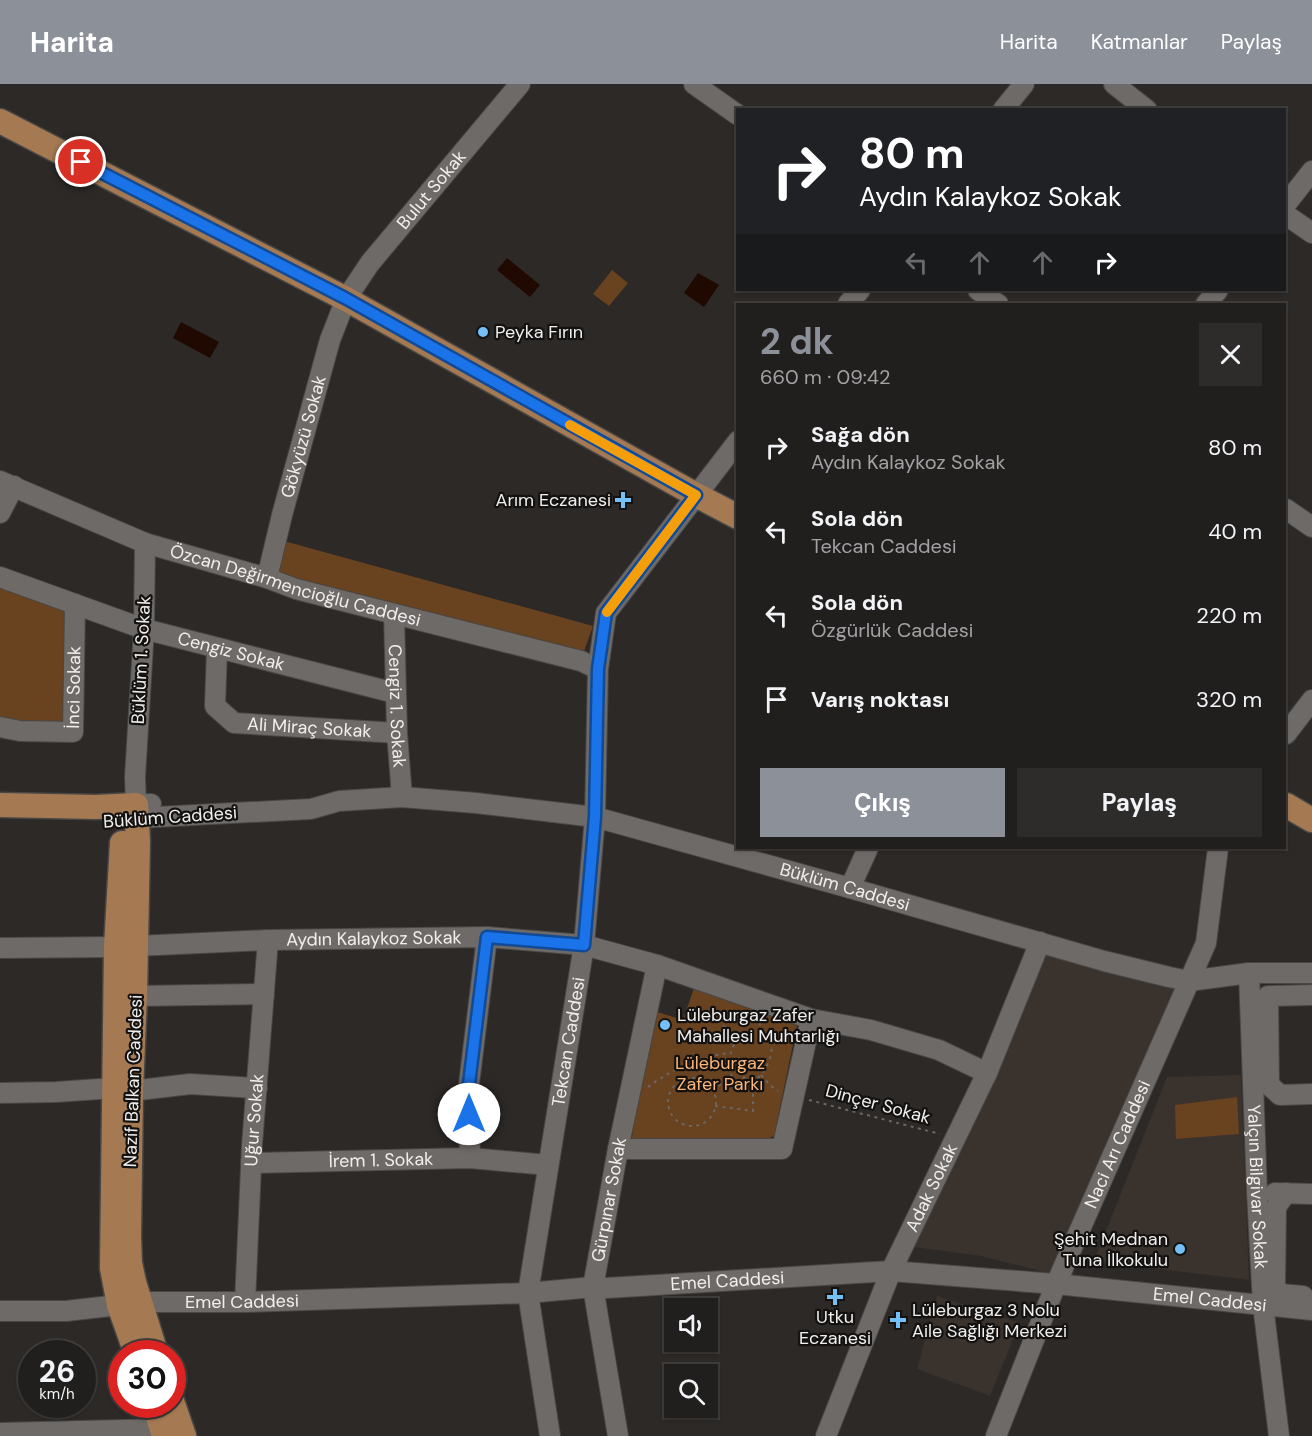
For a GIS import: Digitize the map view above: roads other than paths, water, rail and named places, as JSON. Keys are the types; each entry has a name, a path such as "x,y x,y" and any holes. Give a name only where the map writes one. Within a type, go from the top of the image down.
{"main road":[{"path":"0,121 345,298 736,516"},
{"name":"Büklüm Caddesi","path":"0,805 96,807 130,812"},
{"path":"1286,805 1312,820"},
{"name":"Büklüm Caddesi","path":"0,821 96,821 130,812"},
{"name":"Nazif Balkan Caddesi","path":"130,812 123,1089 112,1268 149,1340"},
{"name":"Nazif Balkan Caddesi","path":"123,1089 135,996 126,947"},
{"name":"Nazif Balkan Caddesi","path":"129,1303 134,1340"},
{"path":"161,1418 170,1434"},
{"path":"170,1434 171,1418"}],"street":[{"name":"Bulut Sokak","path":"345,298 370,263 520,84"},
{"path":"694,84 736,114"},
{"path":"1005,108 1024,84"},
{"path":"1114,84 1144,108"},
{"path":"1286,204 1312,171"},
{"path":"1286,215 1312,233"},
{"path":"849,303 859,291"},
{"path":"979,291 997,303"},
{"path":"1207,303 1217,291"},
{"name":"Gökyüzü Sokak","path":"267,578 330,340 345,298"},
{"name":"Tekcan Caddesi","path":"550,1436 528,1293 584,945 595,817 598,669 606,613 736,444"},
{"path":"0,513 7,484"},
{"name":"Özcan Değirmencioğlu Caddesi","path":"7,484 146,543 267,578 296,589 581,661 598,669"},
{"path":"1286,509 1312,526"},
{"name":"Büklüm 1. Sokak","path":"130,812 135,777 144,629 146,543"},
{"name":"Cengiz Sokak","path":"0,578 144,629 395,693"},
{"name":"İnci Sokak","path":"0,727 20,731 73,732 75,604"},
{"name":"Cengiz 1. Sokak","path":"394,614 395,693 402,797"},
{"name":"Ali Miraç Sokak","path":"217,648 215,706 234,723 397,733"},
{"path":"1286,734 1312,700"},
{"name":"Büklüm Caddesi","path":"130,812 302,795 339,801 402,797 476,802 595,817 1114,964 1169,977 1189,981 1249,973 1312,973"},
{"path":"850,888 868,849"},
{"name":"Naci Arı Caddesi","path":"996,1436 1056,1284 1206,943 1218,849"},
{"path":"470,1158 468,1092 487,937"},
{"name":"Aydın Kalaykoz Sokak","path":"0,948 126,947 268,940 487,937 584,945 657,965 811,1019 871,1030 939,1050 987,1073"},
{"name":"Uğur Sokak","path":"245,1302 251,1164 268,940"},
{"name":"Adak Sokak","path":"826,1436 891,1271 987,1073 1040,942"},
{"name":"Gürpınar Sokak","path":"618,1436 593,1287 618,1149 657,965"},
{"name":"Yalçın Bilgivar Sokak","path":"1249,973 1263,1305 1279,1436"},
{"path":"135,996 264,994"},
{"path":"1312,995 1268,996 1269,1084 1280,1095 1312,1094"},
{"path":"618,1149 782,1149 811,1019"},
{"path":"0,1093 123,1089 190,1084 256,1088"},
{"name":"İrem 1. Sokak","path":"251,1164 470,1158 548,1165"},
{"path":"1257,1193 1312,1194"},
{"path":"1286,1193 1276,1207 1275,1286 1280,1294 1312,1297"},
{"name":"Emel Caddesi","path":"0,1311 66,1311 129,1303 245,1302 528,1293 593,1287 891,1271 1056,1284 1312,1310"},
{"path":"0,1433 170,1434"}],"place":[{"name":"Peyka Fırın","path":"483,332"},
{"name":"Arım Eczanesi","path":"623,500"},
{"name":"Lüleburgaz Zafer Mahallesi Muhtarlığı","path":"665,1025"},
{"name":"Şehit Mednan Tuna İlkokulu","path":"1180,1249"},
{"name":"Utku Eczanesi","path":"835,1297"},
{"name":"Lüleburgaz 3 Nolu Aile Sağlığı Merkezi","path":"898,1320"}],"park label":[{"name":"Lüleburgaz Zafer Parkı","path":"720,1073"}]}
